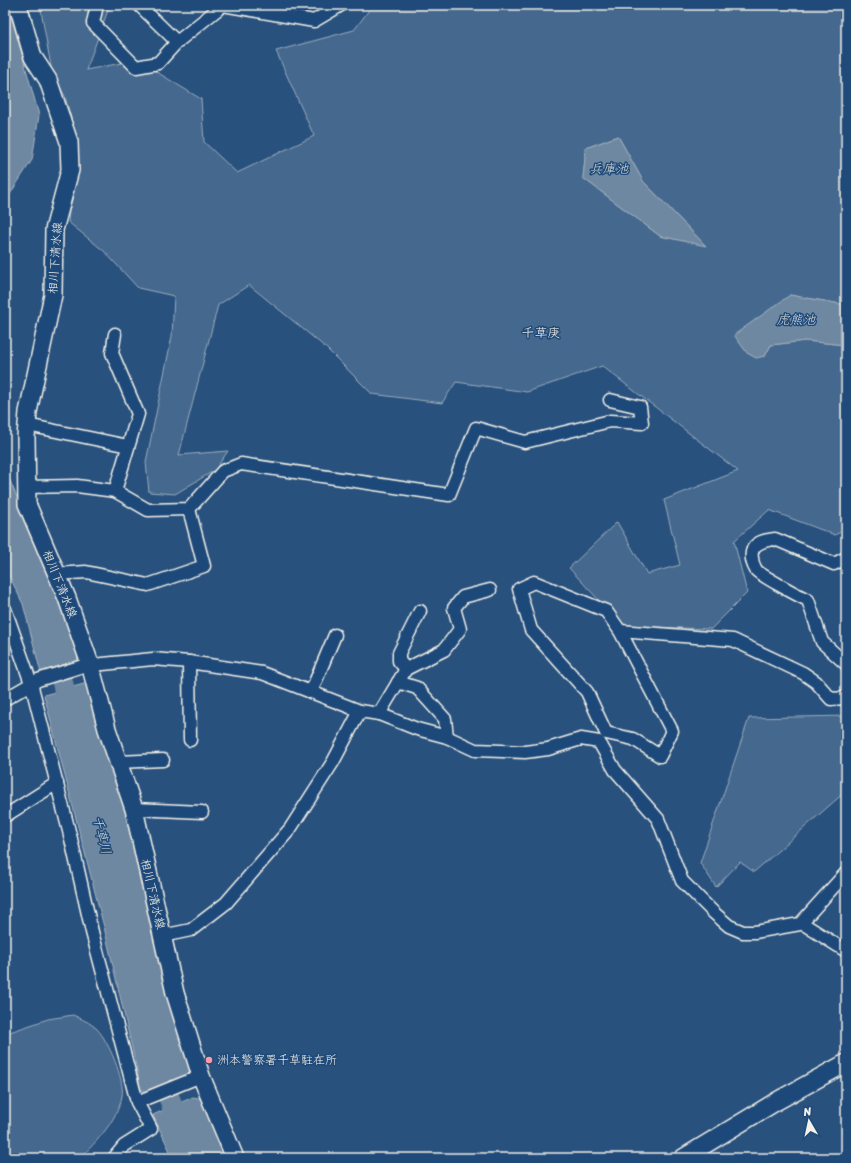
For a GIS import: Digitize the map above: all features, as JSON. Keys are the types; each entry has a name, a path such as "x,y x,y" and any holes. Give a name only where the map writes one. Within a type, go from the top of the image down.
{"main road":[{"name":"相川下清水線","path":"18,5 33,57 48,80 69,142 70,170 54,230 53,295 27,425 25,487 27,504 67,598 86,665 134,809 175,994 201,1076 235,1158"},
{"path":"683,1158 778,1101 846,1063"}],"street":[{"path":"97,5 93,23 136,66 158,63 177,42 223,5 314,21 341,5"},
{"path":"139,5 177,42"},
{"path":"115,334 112,353 138,414 115,492"},
{"path":"25,487 77,486 115,492 148,510 189,509 222,471 241,464 449,495 476,428 525,442 610,421 642,423 640,407 610,400"},
{"path":"27,425 128,446"},
{"path":"57,574 86,572 148,586 204,566 189,509"},
{"path":"846,558 834,564 775,539 765,540 756,545 752,550 752,559 756,571 808,600 822,642 846,664"},
{"path":"5,699 35,681 86,665 153,659 189,662 262,673 360,711 379,714 417,729 447,737 475,750 525,752 548,749 581,739 603,738 633,739 660,756 672,731 620,631 606,612 534,582 519,589 531,630 587,692 603,738 615,770 658,819 682,881 714,913 730,926 743,932 763,931 802,923 846,873"},
{"path":"379,714 406,669 444,650 460,629 454,608 463,597 490,590"},
{"path":"5,609 35,681 92,932 138,1102 151,1129 124,1146 114,1158"},
{"path":"406,669 399,661 399,653 420,611"},
{"path":"620,631 734,640 803,673 816,682 831,699 846,698"},
{"path":"311,692 335,635"},
{"path":"189,662 190,740"},
{"path":"398,682 417,688 445,720 447,737"},
{"path":"162,936 192,930 226,902 241,886 298,818 333,762 360,711"},
{"path":"118,762 163,760"},
{"path":"5,816 57,783"},
{"path":"134,809 202,812"},
{"path":"802,923 846,951"},
{"path":"138,1102 201,1076"}],"shaded area":[{"path":"40,5 110,5 86,70 137,60 201,99 204,142 237,173 314,136 276,51 354,30 373,5 846,5 846,305 790,295 765,356 771,345 805,341 846,345 846,529 835,535 769,510 734,541 747,593 711,629 623,626 569,568 617,522 647,574 680,565 664,500 738,471 602,366 527,392 456,382 442,403 372,394 325,347 249,285 218,305 179,455 228,451 215,470 175,494 149,492 146,462 172,336 174,296 138,288 104,251 68,222 77,141 65,96 52,72","holes":["618,136 643,181 705,245 660,236 583,178 586,148"]},
{"path":"846,716 846,791 754,872 740,862 716,887 700,863 749,718"},
{"path":"73,1015 97,1029 111,1051 121,1080 122,1089 122,1096 116,1114 106,1130 80,1158 5,1158 5,1036 10,1032 48,1019"}],"water":[{"path":"5,5 8,5 39,115 32,160 5,202"},
{"name":"兵庫池","path":"618,136 643,181 706,246 660,236 583,178 586,148"},
{"name":"虎熊池","path":"790,295 846,305 846,345 805,341 771,345 765,356 756,358 747,353 734,335"},
{"path":"5,469 33,535 42,562 70,621 81,655 76,664 41,673 23,604 5,567"},
{"path":"91,682 125,799 191,1068 188,1075 148,1093 140,1089 138,1074 104,927 44,695"},
{"path":"193,1097 204,1099 225,1158 173,1158 153,1115"}],"waterway":[{"name":"千草川","path":"55,652 71,717"},
{"name":"千草川","path":"161,1068 164,1085 193,1158"}],"place":[{"name":"洲本警察署千草駐在所","path":"209,1060"}],"district":[{"name":"千草庚","path":"541,332"}]}
